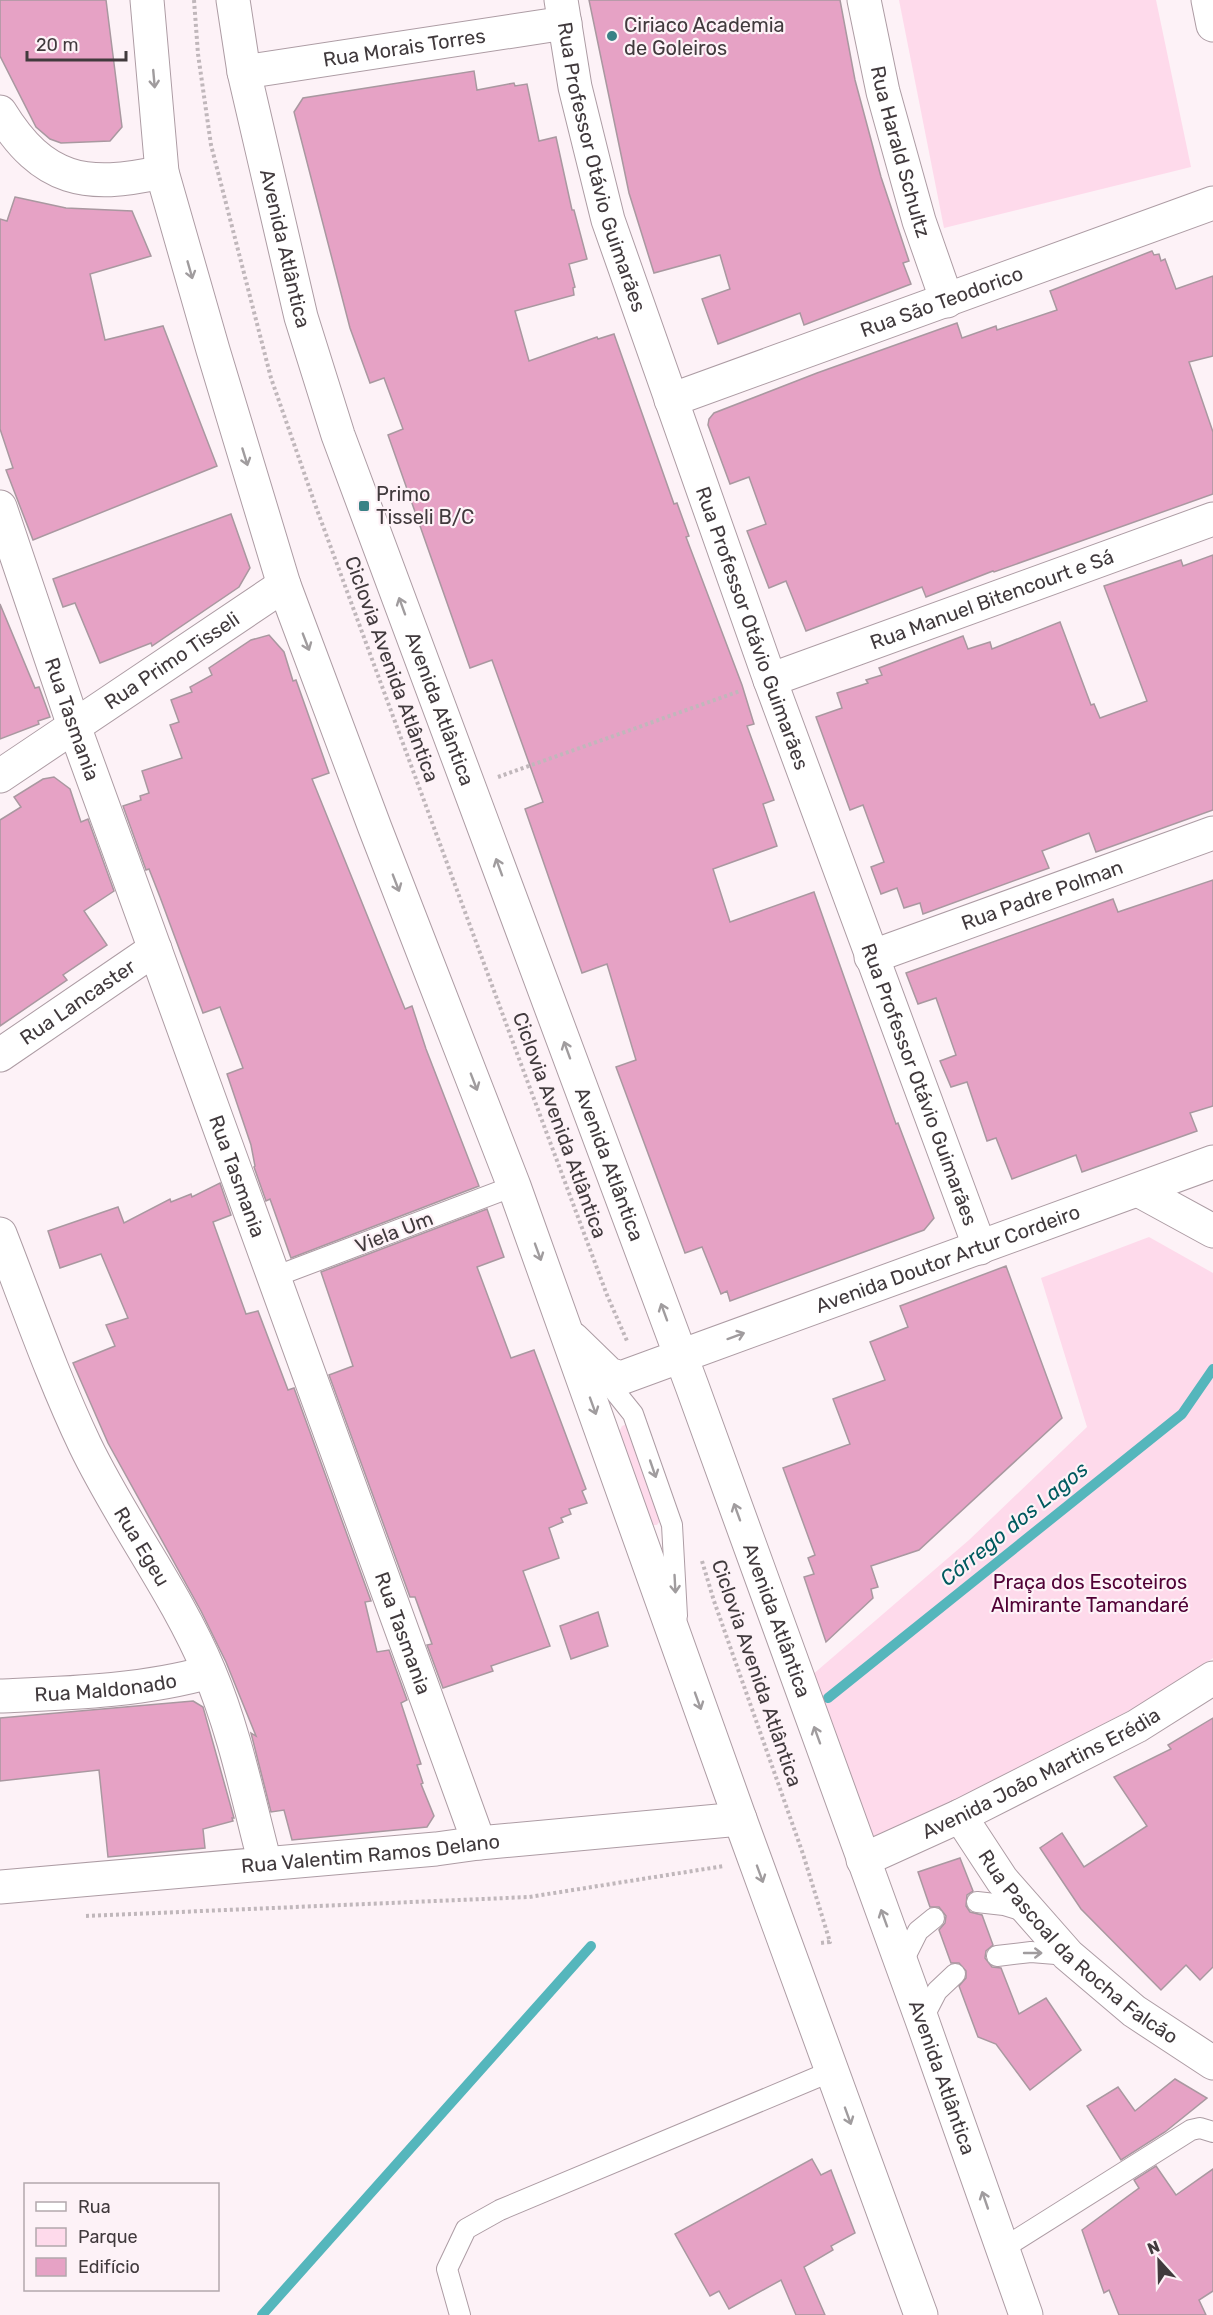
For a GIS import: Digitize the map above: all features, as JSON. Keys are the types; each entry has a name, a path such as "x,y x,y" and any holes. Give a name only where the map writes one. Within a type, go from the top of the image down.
{"street":[{"path":"147,0 162,172 284,585 375,828 514,1186 740,1819 921,2315"},
{"name":"Avenida Atlântica","path":"234,0 244,72 301,317 338,435 681,1356 922,2020 1026,2315"},
{"name":"Rua Harald Schultz","path":"864,0 883,92 920,221 947,301"},
{"path":"1208,0 1213,26"},
{"name":"Rua Morais Torres","path":"244,72 563,12"},
{"name":"Rua Professor Otávio Guimarães","path":"563,12 575,87 608,220 770,680 980,1248"},
{"path":"0,112 34,155 60,173 92,180 129,180 162,172"},
{"name":"Rua São Teodorico","path":"671,400 1213,203"},
{"name":"Rua Tasmania","path":"0,507 75,726 479,1843"},
{"name":"Rua Manuel Bitencourt e Sá","path":"770,680 1213,519"},
{"name":"Rua Primo Tisseli","path":"0,776 284,585"},
{"name":"Rua Padre Polman","path":"871,957 1213,834"},
{"name":"Rua Lancaster","path":"0,1055 155,949"},
{"name":"Avenida Doutor Artur Cordeiro","path":"566,1331 609,1374 621,1378 1213,1162"},
{"path":"1138,1190 1213,1231"},
{"name":"Rua Egeu","path":"0,1234 85,1444 134,1535 185,1621 209,1672 240,1766 265,1863"},
{"name":"Rua Maldonado","path":"0,1696 128,1687 179,1680 209,1672"},
{"name":"Avenida João Martins Erédia","path":"863,1860 960,1816 1137,1726 1213,1678"},
{"name":"Rua Pascoal da Rocha Falcão","path":"960,1816 1002,1880 1068,1955 1134,2012 1213,2062"},
{"name":"Rua Valentim Ramos Delano","path":"0,1887 436,1849 740,1819"}],"lane":[{"name":"Viela Um","path":"274,1277 514,1186"},
{"path":"977,1902 1004,1905 1031,1913"},
{"path":"901,1965 918,1931 934,1918"},
{"path":"997,1956 1031,1952 1068,1955"},
{"path":"922,2020 937,1990 955,1974"},
{"path":"460,2315 447,2269 466,2229 500,2210 832,2071"},
{"path":"1002,2250 1191,2130 1200,2128 1213,2132"}],"path":[{"name":"Ciclovia Avenida Atlântica","path":"194,0 198,54 211,145 271,378 316,507 510,1034 607,1295 623,1331"},
{"path":"470,788 770,680"},
{"name":"Ciclovia Avenida Atlântica","path":"701,1557 831,1942"},
{"path":"82,1916 529,1897 730,1865"}],"green space":[{"path":"899,0 1156,0 1191,167 944,228"},
{"name":"Praça dos Escoteiros Almirante Tamandaré","path":"1149,1237 1213,1273 1213,1658 1155,1697 873,1844 811,1676 969,1540 1087,1427 1041,1278"},
{"path":"627,1424 660,1521 657,1525 653,1525 651,1521 619,1432 622,1426"}],"building":[{"path":"0,0 106,0 122,127 110,141 61,143 50,139 36,127 0,56"},
{"path":"589,0 840,0 855,80 881,177 909,261 903,263 911,284 804,325 800,313 718,344 702,299 730,289 720,255 654,273 629,193"},
{"path":"474,71 477,90 514,83 515,86 527,84 539,141 556,137 572,210 574,210 587,259 569,264 575,287 573,288 574,295 515,311 529,361 597,337 598,339 614,334 674,504 677,503 689,536 686,537 742,685 754,724 747,726 774,800 763,804 777,846 713,869 730,922 814,892 896,1124 898,1123 934,1218 924,1230 730,1301 727,1291 721,1294 702,1247 685,1253 616,1067 636,1060 607,964 582,973 525,809 543,802 492,660 470,668 388,435 403,429 384,378 370,383 350,328 294,112 303,98"},
{"path":"15,197 66,208 132,211 151,256 90,274 105,340 163,326 217,466 33,540 6,470 13,468 0,429 0,219 7,221"},
{"path":"1152,251 1154,255 1159,254 1161,261 1165,259 1176,289 1213,276 1213,356 1189,362 1213,432 1213,494 993,571 926,597 922,587 806,631 786,581 769,588 747,531 766,524 749,477 730,484 708,425 714,413 957,323 962,338 996,326 997,330 1057,310 1050,291"},
{"path":"231,514 250,568 239,587 152,646 151,643 100,663 75,603 63,607 53,579"},
{"path":"1213,555 1213,810 1096,852 1089,833 1042,851 1049,868 923,914 920,903 904,908 897,888 881,894 871,867 884,862 863,805 850,810 816,717 842,708 837,693 868,683 866,680 882,675 879,668 963,636 968,649 990,642 992,649 1060,622 1091,705 1094,704 1100,718 1147,701 1104,586 1181,560 1183,566"},
{"path":"0,604 35,688 39,687 50,717 38,721 39,724 0,739"},
{"path":"269,635 284,652 329,773 312,779 405,1009 412,1006 426,1049 479,1186 291,1258 270,1199 266,1201 254,1167 251,1145 227,1074 243,1068 220,1007 203,1013 123,806 141,800 140,796 149,793 142,771 182,758 170,725 179,722 171,700 192,692 190,687 212,675 209,668 251,640"},
{"path":"54,777 70,789 81,822 88,819 114,891 84,911 107,945 63,975 67,980 0,1026 0,820 21,807 14,797 43,779"},
{"path":"1213,880 1213,1106 1190,1113 1197,1131 1082,1172 1076,1155 1012,1179 996,1138 987,1141 967,1082 951,1087 940,1061 956,1055 936,998 918,1004 906,973 1113,899 1118,912"},
{"path":"220,1183 231,1215 213,1222 246,1314 258,1311 288,1390 294,1388 371,1601 365,1602 377,1652 389,1650 407,1700 401,1703 421,1764 417,1765 423,1783 421,1784 434,1816 427,1827 292,1840 284,1810 271,1812 251,1733 256,1736 226,1662 201,1611 108,1443 73,1363 115,1346 106,1325 128,1318 101,1254 60,1268 48,1231 118,1207 124,1223 170,1199 171,1202 191,1194 192,1197"},
{"path":"487,1209 504,1257 477,1267 511,1358 534,1350 586,1489 582,1491 587,1503 569,1509 571,1514 561,1518 563,1522 549,1528 559,1558 523,1571 550,1646 491,1666 493,1671 443,1688 427,1645 432,1644 415,1597 410,1597 329,1375 353,1366 321,1272"},
{"path":"1006,1266 1062,1418 919,1550 871,1566 878,1587 871,1589 873,1598 826,1642 804,1577 814,1574 808,1558 815,1555 783,1468 850,1444 833,1399 885,1380 870,1342 908,1327 900,1306"},
{"path":"598,1612 608,1646 571,1659 560,1626"},
{"path":"193,1701 203,1707 234,1818 232,1818 233,1821 203,1829 205,1848 108,1857 99,1770 0,1781 0,1718"},
{"path":"1213,1718 1213,1967 1200,1980 1186,1965 1161,1990 1081,1909 1040,1848 1062,1833 1084,1867 1147,1826 1114,1777 1171,1749 1168,1745"},
{"path":"960,1858 973,1891 967,1895 966,1906 970,1912 982,1915 993,1945 986,1951 985,1958 992,1967 1001,1968 1019,2014 1046,1998 1081,2050 1030,2090 996,2044 978,2037 959,1986 966,1978 966,1971 959,1963 951,1963 939,1930 945,1923 946,1916 939,1907 930,1907 918,1872"},
{"path":"1175,2079 1207,2098 1165,2132 1121,2160 1087,2106 1118,2087 1135,2111"},
{"path":"812,2159 821,2175 831,2170 855,2233 831,2246 833,2250 804,2267 825,2315 796,2315 781,2280 729,2309 719,2291 710,2296 675,2234"},
{"path":"1156,2166 1176,2195 1213,2169 1213,2291 1199,2300 1206,2315 1119,2315 1109,2290 1104,2293 1082,2230 1139,2188 1134,2180"}],"waterway":[{"name":"Córrego dos Lagos","path":"828,1698 1182,1414 1213,1369"},
{"path":"262,2315 591,1946"}],"place":[{"name":"Ciriaco Academia de Goleiros","path":"612,36"},
{"name":"Primo Tisseli B/C","path":"364,506"}]}
